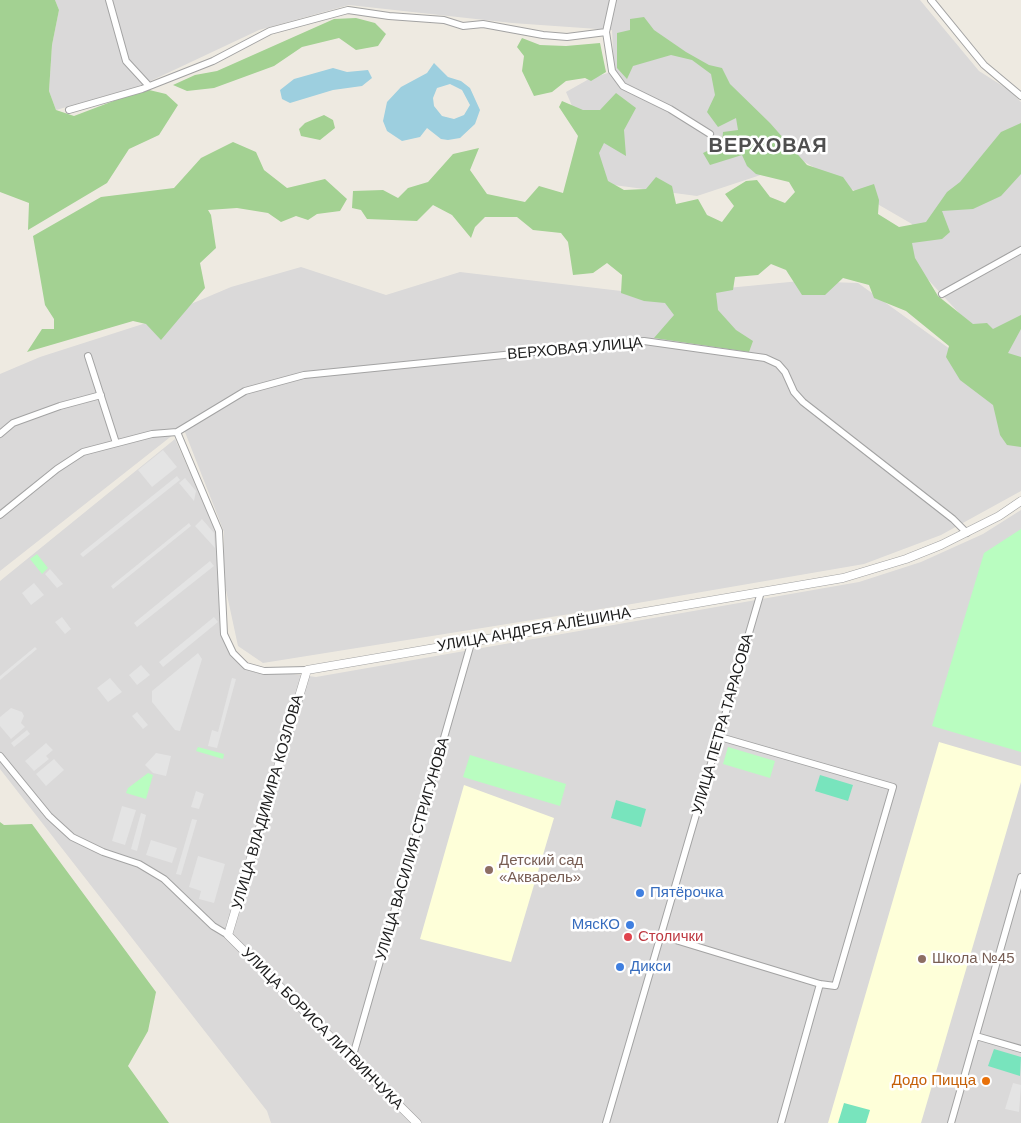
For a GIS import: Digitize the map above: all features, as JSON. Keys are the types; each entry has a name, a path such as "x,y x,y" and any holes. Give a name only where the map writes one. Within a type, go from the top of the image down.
{"street":[{"path":"109,0 126,61 149,86"},
{"path":"613,0 606,32 612,71 623,86 670,109 710,134"},
{"path":"932,0 984,65 1021,96"},
{"path":"68,110 149,86 213,62 270,31 348,10 389,16 444,20 463,26 483,24 543,35 567,36 606,32"},
{"path":"942,294 1021,250"},
{"name":"ВЕРХОВАЯ УЛИЦА","path":"177,432 245,391 304,375 644,341 765,358 778,364 785,372 794,392 803,402 953,519 967,533"},
{"path":"88,356 116,443"},
{"path":"0,434 13,423 60,406 101,395"},
{"path":"0,515 57,468 83,452 152,434 177,432 219,531 224,634 233,653 246,666 264,671 307,670"},
{"path":"761,592 843,578 897,562 967,533 999,516 1021,501"},
{"name":"УЛИЦА АНДРЕЯ АЛЁШИНА","path":"307,670 472,640 761,592"},
{"name":"УЛИЦА ПЕТРА ТАРАСОВА","path":"606,1123 761,592"},
{"name":"УЛИЦА ВАСИЛИЯ СТРИГУНОВА","path":"352,1058 472,640"},
{"name":"УЛИЦА ВЛАДИМИРА КОЗЛОВА","path":"228,935 307,670"},
{"path":"660,935 820,984 834,986 893,787 720,737"},
{"path":"0,756 49,816 72,837 103,852 138,864 164,879 213,926 228,935"},
{"path":"951,1123 1021,877"},
{"name":"УЛИЦА БОРИСА ЛИТВИНЧУКА","path":"228,935 417,1123"},
{"path":"781,1123 820,984"},
{"path":"976,1036 1021,1049"}],"shaded area":[{"path":"55,0 920,0 979,71 1009,90 1021,102 1021,491 941,535 864,564 626,605 263,663 238,646 224,581 224,532 183,427 0,571 0,374 40,357 146,323 231,287 301,267 386,295 460,272 655,295 800,281 858,283 1007,390 973,328 907,257 912,224 803,161 697,196 606,184 566,92 589,79 614,71 612,30 512,23 349,5 259,30 140,86 56,110 49,91 52,45 59,10"},
{"path":"175,439 216,531 221,633 232,656 251,671 263,674 285,673 316,677 859,582 921,562 983,534 1021,510 1021,1123 271,1123 267,1111 0,769 0,581"},
{"path":"163,450 177,467 152,487 138,470"},
{"path":"177,476 180,480 83,557 80,554"},
{"path":"185,478 196,491 194,501 179,483"},
{"path":"202,519 214,533 215,548 195,526"},
{"path":"189,523 191,526 113,589 111,586"},
{"path":"210,561 214,566 137,627 134,623"},
{"path":"50,569 63,584 57,588 45,574"},
{"path":"34,583 44,595 31,605 22,593"},
{"path":"62,617 71,629 65,634 55,622"},
{"path":"214,617 218,622 163,667 159,662"},
{"path":"35,647 37,649 0,680 0,676"},
{"path":"198,653 202,659 180,731 175,730 152,702 152,691"},
{"path":"141,665 150,675 137,685 129,675"},
{"path":"110,678 122,692 108,702 97,688"},
{"path":"232,678 236,679 217,748 208,746 212,730 218,732"},
{"path":"11,708 22,712 24,716 21,723 25,727 11,739 0,726 0,717"},
{"path":"137,712 148,725 143,729 132,716"},
{"path":"27,730 30,734 14,747 11,743"},
{"name":"Школа №45","path":"939,742 1021,766 1021,782 921,1123 828,1123"},
{"path":"46,743 53,750 46,756 49,759 34,771 25,761"},
{"path":"156,753 171,756 166,776 153,773 145,765"},
{"path":"54,759 64,770 46,786 36,774"},
{"name":"Детский сад «Акварель»","path":"464,785 554,818 511,962 420,939"},
{"path":"196,791 204,794 199,809 191,807"},
{"path":"122,806 136,810 125,845 112,841"},
{"path":"141,813 146,815 137,851 131,849"},
{"path":"192,819 197,820 181,875 176,874"},
{"path":"151,840 177,848 172,863 146,855"},
{"path":"198,856 225,864 214,903 199,899 201,891 189,887"},
{"path":"1013,1083 1021,1085 1019,1112 1005,1109"}],"green space":[{"path":"0,0 55,0 59,10 52,45 49,91 56,110 74,116 145,89 166,94 178,105 159,135 129,149 107,183 28,230 29,203 0,192"},
{"path":"644,17 654,30 686,52 709,65 722,68 730,84 770,123 807,165 843,177 853,191 874,184 879,200 878,214 899,227 926,222 947,192 960,182 1001,132 1021,123 1021,174 1001,196 973,209 942,211 950,232 942,239 912,243 915,258 938,296 973,324 987,323 993,329 1021,315 1021,329 1008,353 1021,357 1021,447 1007,445 1000,435 993,405 960,380 946,357 949,346 906,311 874,298 869,285 843,278 825,295 802,295 786,270 771,264 758,275 735,277 733,290 716,293 718,310 736,330 753,341 749,352 654,338 674,315 665,303 644,301 621,293 622,275 607,263 593,273 573,275 568,242 561,233 533,230 517,217 485,217 475,227 471,238 452,215 433,205 417,221 367,219 361,210 352,208 353,191 383,190 398,198 408,188 428,182 453,154 479,148 470,170 487,194 525,202 539,186 563,193 578,136 559,107 562,101 583,110 600,110 616,93 636,108 624,130 626,156 604,143 599,153 608,181 624,190 646,189 656,177 672,186 676,204 698,199 707,215 722,222 734,206 725,194 746,181 757,180 770,197 785,203 795,192 789,182 756,174 747,166 742,155 710,165 703,153 722,144 723,132 738,130 736,118 718,127 707,112 715,95 711,74 692,60 671,55 633,66 627,79 617,68 617,33 630,30 630,19"},
{"path":"356,18 375,23 386,34 378,46 356,50 339,38 302,47 274,66 214,88 187,91 173,85 195,75 217,71 334,19"},
{"path":"522,38 540,45 566,46 600,43 606,72 591,81 585,78 566,81 552,92 534,96 522,71 524,56 517,47"},
{"path":"324,115 333,120 335,128 320,140 301,136 299,129 305,123"},
{"path":"233,142 256,152 264,170 287,188 325,179 347,199 340,211 317,214 308,220 296,216 281,222 268,213 237,208 208,210 211,215 216,248 200,263 205,288 161,340 146,324 133,321 27,352 42,329 54,329 54,319 45,305 33,236 101,197 174,188 201,158"},
{"path":"1021,529 1021,752 932,726 984,553"},
{"path":"37,554 48,568 42,574 30,559"},
{"path":"198,747 224,754 223,759 196,751"},
{"path":"728,747 775,761 770,778 723,764"},
{"path":"470,755 566,784 560,806 463,777"},
{"path":"148,773 153,775 146,799 126,793 128,788"},
{"path":"820,775 853,785 848,801 815,791"},
{"path":"616,800 646,809 641,827 611,818"},
{"path":"0,822 4,825 32,824 156,992 148,1031 128,1066 169,1123 0,1123"},
{"path":"994,1049 1021,1057 1020,1076 988,1066"},
{"path":"844,1103 870,1110 866,1123 838,1123"}],"water":[{"path":"434,63 448,77 461,81 470,88 480,110 475,124 460,138 441,139 427,128 420,137 402,141 387,131 383,121 387,102 401,87 427,73","holes":["450,84 462,90 470,105 464,115 454,119 442,116 434,106 433,98 437,88"]},
{"path":"333,68 347,72 368,70 372,78 362,86 333,90 290,103 282,99 280,90 294,79"}],"place":[{"name":"Детский сад «Акварель»","path":"489,870"},
{"name":"Пятёрочка","path":"640,893"},
{"name":"МясКО","path":"630,925"},
{"name":"Столички","path":"628,937"},
{"name":"Школа №45","path":"922,959"},
{"name":"Дикси","path":"620,967"},
{"name":"Додо Пицца","path":"986,1081"}],"district":[{"name":"ВЕРХОВАЯ","path":"768,146"}]}
